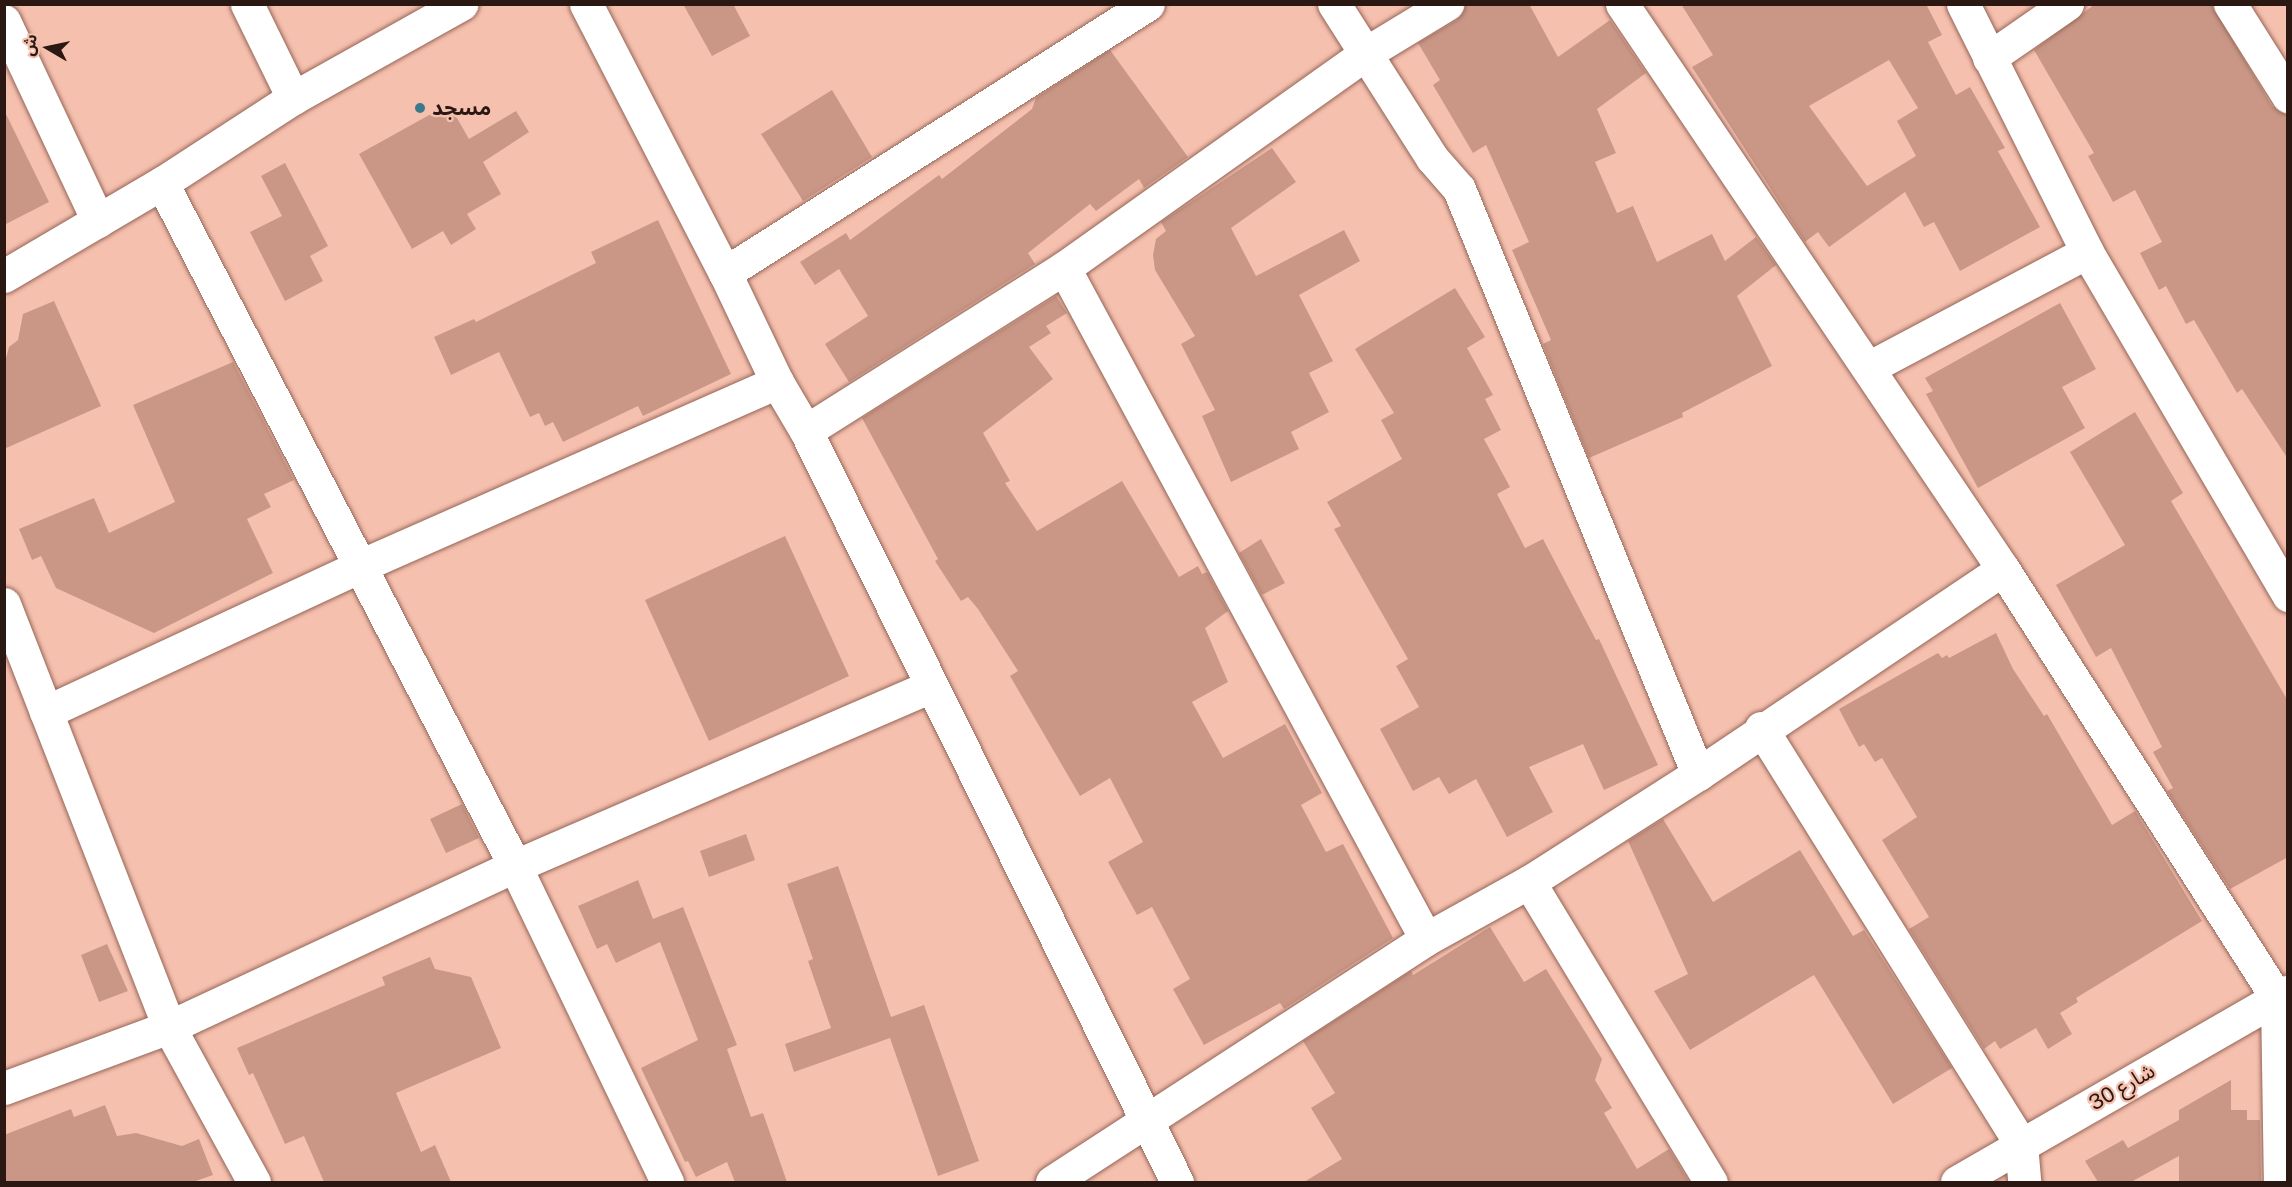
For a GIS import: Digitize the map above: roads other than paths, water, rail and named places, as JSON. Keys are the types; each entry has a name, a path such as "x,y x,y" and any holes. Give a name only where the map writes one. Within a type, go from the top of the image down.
{"street":[{"path":"247,4 293,98"},
{"path":"4,276 162,183 293,98 461,4"},
{"path":"586,4 726,273 777,382 806,431 1145,1122 1177,1182"},
{"path":"726,273 1148,4"},
{"path":"1334,4 1432,158 1459,189 1698,774"},
{"path":"806,431 1065,268 1366,53 1447,4"},
{"path":"1622,4 2003,569 2282,995 2280,1182"},
{"path":"1963,4 2087,252 2288,595"},
{"path":"1989,58 2067,4"},
{"path":"2230,4 2288,96"},
{"path":"4,21 98,221"},
{"path":"162,183 515,866 667,1182"},
{"path":"1868,368 2087,252"},
{"path":"1065,268 1426,939"},
{"path":"46,712 360,566 777,382"},
{"path":"1052,1182 1426,939 1529,882 1698,774 1761,728 2003,569"},
{"path":"4,603 169,1027 254,1182"},
{"path":"4,1088 169,1027 515,866 931,686"},
{"path":"1761,728 2021,1144 2024,1182"},
{"path":"1529,882 1711,1182"},
{"name":"شارع 30","path":"1957,1182 2282,995"}],"place":[{"name":"مسجد","path":"420,108"}]}
